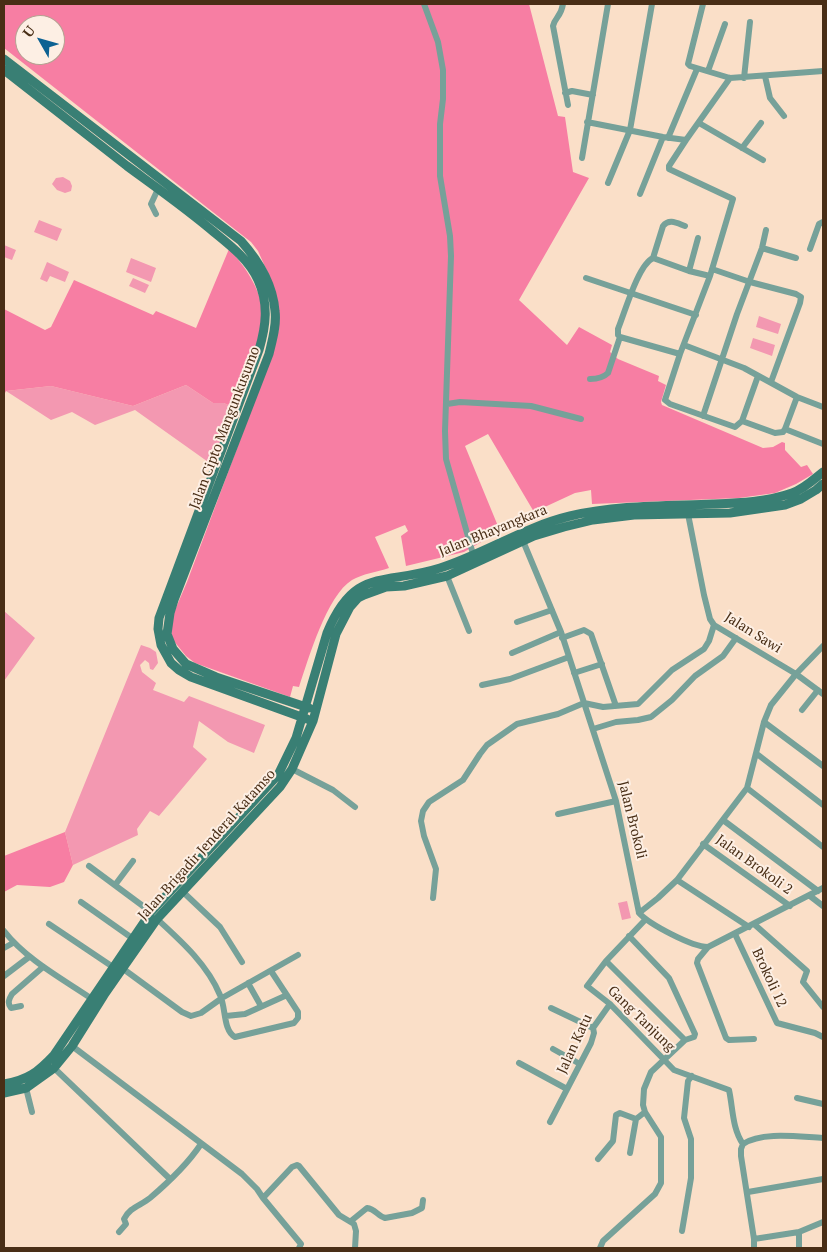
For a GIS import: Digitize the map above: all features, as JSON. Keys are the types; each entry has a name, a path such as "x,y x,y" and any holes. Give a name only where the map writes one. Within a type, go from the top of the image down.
{"main road":[{"name":"Jalan Cipto Mangunkusumo","path":"4,59 52,102 232,248 258,280 264,298 265,330 159,618 158,629 161,645 171,663 191,677 312,721"},
{"name":"Jalan Cipto Mangunkusumo","path":"4,70 52,102 241,241 253,255 263,273 271,292 276,312 269,354 172,606 168,634 173,649 179,657 196,670 315,710"},
{"path":"226,438 236,441"},
{"name":"Jalan Bhayangkara","path":"730,508 752,501 792,493 807,486 823,472"},
{"name":"Jalan Bhayangkara","path":"305,706 327,633 339,607 347,597 369,583 389,577 430,571 450,565 542,524 587,512 620,507 707,509 784,505 816,490 823,484"},
{"name":"Jalan Bhayangkara","path":"315,710 336,634 347,613 358,598 374,590 447,576 523,541 564,527 593,520 634,515 688,514 707,509"},
{"name":"Jalan Brigadir Jenderal Katamso","path":"4,1093 26,1088 39,1080 54,1068 72,1046 132,938 199,867 278,774 296,738 305,706"},
{"name":"Jalan Brigadir Jenderal Katamso","path":"4,1084 18,1082 41,1070 67,1038 92,999 117,968 154,915 182,892 199,867 264,806 280,787 292,769 315,710"}],"street":[{"path":"424,4 438,42 443,70 440,176 450,236 451,256 445,431 446,459 473,554"},
{"path":"563,4 561,14 553,26 571,92 568,106"},
{"path":"582,158 608,4"},
{"path":"608,182 630,130 652,4"},
{"path":"703,4 688,64 730,78 823,71"},
{"path":"744,78 750,22"},
{"path":"708,71 726,24"},
{"path":"640,194 697,68"},
{"path":"765,76 769,96 784,116"},
{"path":"730,78 669,166 670,171 733,199 711,273 680,354 665,400 670,404 735,427 742,421 758,376"},
{"path":"571,92 592,95"},
{"path":"587,122 686,140"},
{"path":"699,123 763,160"},
{"path":"742,148 762,123"},
{"path":"156,214 151,204 158,189"},
{"path":"590,378 600,378 608,373 620,337 618,329 642,269 653,258 665,223 670,221 685,226"},
{"path":"810,249 819,224 823,222"},
{"path":"703,416 762,248 766,230"},
{"path":"689,271 698,238"},
{"path":"762,248 796,258"},
{"path":"653,258 689,271 711,273 750,282 801,297 771,382"},
{"path":"586,278 696,315"},
{"path":"620,337 680,354"},
{"path":"684,345 722,358 771,382 796,397 823,407"},
{"path":"785,430 796,397"},
{"path":"447,404 460,402 531,406 581,419"},
{"path":"742,421 775,433 785,430 823,444"},
{"name":"Jalan Sawi","path":"688,514 710,619 716,626 796,674 821,692"},
{"name":"Jalan Brokoli","path":"523,541 562,635 616,801 639,913 645,920 698,946 708,947"},
{"path":"447,576 469,631"},
{"path":"517,622 552,610"},
{"path":"432,898 436,869 424,836 421,820 424,808 434,798 463,780 482,750 510,728 522,722 558,714 584,703 603,707 626,706 641,702 672,670 704,649 716,626"},
{"path":"512,653 562,635 584,630 589,631 616,706"},
{"path":"592,727 651,717 672,700 695,676 723,656 732,636"},
{"path":"639,913 677,880 747,788 764,722 771,705 796,674 823,646"},
{"path":"482,685 510,679 569,657"},
{"path":"574,672 602,664"},
{"path":"802,710 821,692"},
{"path":"764,722 823,766"},
{"path":"757,754 823,805"},
{"path":"292,769 333,790 355,806"},
{"path":"747,788 823,847"},
{"path":"558,814 616,801"},
{"path":"723,820 821,890 708,947 698,959 697,963 726,1038 729,1040 754,1039"},
{"name":"Jalan Brokoli 2","path":"703,844 790,906"},
{"path":"114,885 133,861"},
{"path":"89,866 154,915 181,941 208,972 222,998 228,1031 235,1037 294,1023 298,1018 298,1012 271,970"},
{"path":"677,880 751,925 807,971 803,982 823,1007"},
{"path":"182,892 220,928 242,962"},
{"path":"810,896 823,906"},
{"path":"81,902 132,938"},
{"path":"645,920 606,961 685,1040"},
{"path":"49,924 191,1016 298,956"},
{"path":"4,931 13,943 30,957 92,999"},
{"name":"Brokoli 12","path":"735,934 775,1021 778,1024 815,1033 823,1037"},
{"path":"600,1248 603,1241 654,1194 661,1183 661,1137 645,1112 643,1105 646,1082 651,1072 666,1062 685,1040 692,1038 695,1034 671,982 629,936"},
{"path":"4,948 13,943"},
{"path":"4,976 30,957"},
{"name":"Gang Tanjung","path":"606,961 587,986 610,1004 675,1071 692,1076"},
{"path":"21,1006 11,1008 8,1000 12,994 43,967"},
{"path":"248,983 261,1006"},
{"path":"226,1016 245,1014 287,995"},
{"name":"Jalan Katu","path":"550,1122 594,1035 593,1028 610,1004"},
{"path":"551,1008 593,1028"},
{"path":"815,1033 823,1028"},
{"path":"72,1046 242,1174 257,1189 301,1244 299,1248"},
{"path":"553,1049 580,1064"},
{"path":"519,1063 567,1089"},
{"path":"54,1068 170,1179"},
{"path":"682,1232 691,1178 691,1139 684,1118 688,1081 692,1076 729,1090 733,1117 739,1138 743,1144"},
{"path":"26,1088 32,1112"},
{"path":"797,1098 823,1104"},
{"path":"630,1153 636,1119 645,1112"},
{"path":"598,1159 613,1141 616,1115 620,1113 636,1119"},
{"path":"754,1248 748,1192 741,1156 743,1144 758,1138 774,1136 823,1138"},
{"path":"119,1232 126,1224 124,1219 128,1211 150,1198 186,1165 201,1144"},
{"path":"263,1198 296,1165 338,1215 356,1227 355,1248"},
{"path":"748,1192 823,1179"},
{"path":"351,1222 368,1208 373,1209 381,1217 385,1218 412,1214 420,1210 423,1200"},
{"path":"754,1239 800,1232 823,1222"},
{"path":"799,1248 800,1232"}],"shaded area":[{"path":"4,4 529,4 558,116 565,117 573,172 589,178 519,300 567,345 579,327 612,345 610,352 618,359 659,376 658,381 666,385 661,402 662,405 763,448 773,447 782,442 785,443 785,450 801,467 807,465 813,474 775,493 739,498 592,504 591,490 575,493 534,512 488,434 465,446 500,531 464,552 406,566 401,536 408,531 405,525 375,537 389,568 352,580 334,599 313,645 299,687 293,686 290,697 195,663 186,656 173,640 169,624 187,582 267,368 279,329 279,309 272,282 258,251 251,242 26,65 65,65 65,15 15,15 15,57 4,48"},
{"path":"63,177 70,181 72,186 71,191 65,193 57,190 52,184 56,178"},
{"path":"39,220 62,229 57,241 34,232"},
{"path":"4,245 16,250 12,260 4,257"},
{"path":"229,249 251,278 259,294 263,312 263,321 257,346 234,408 224,403 213,403 186,385 133,406 51,386 6,391 4,395 4,309 45,330 51,327 74,280 153,315 156,311 196,328"},
{"path":"131,258 156,268 151,282 126,272"},
{"path":"47,262 69,272 65,282 50,276 47,282 40,279"},
{"path":"133,278 149,285 145,293 129,286"},
{"path":"759,316 781,324 778,334 756,327"},
{"path":"753,338 775,345 772,356 750,348"},
{"path":"186,385 213,403 224,403 234,408 211,464 135,410 95,425 72,412 51,420 6,391 51,386 133,406"},
{"path":"4,611 35,638 4,681"},
{"path":"141,645 156,652 158,663 153,670 150,669 149,663 145,660 140,665 142,672 156,683 153,690 184,702 189,696 265,725 254,753 228,742 199,721 193,747 207,759 159,816 150,811 137,829 138,835 73,865 65,832"},
{"path":"65,832 73,865 64,882 50,887 17,885 4,892 4,856"},
{"path":"627,901 631,918 622,920 618,903"}]}
